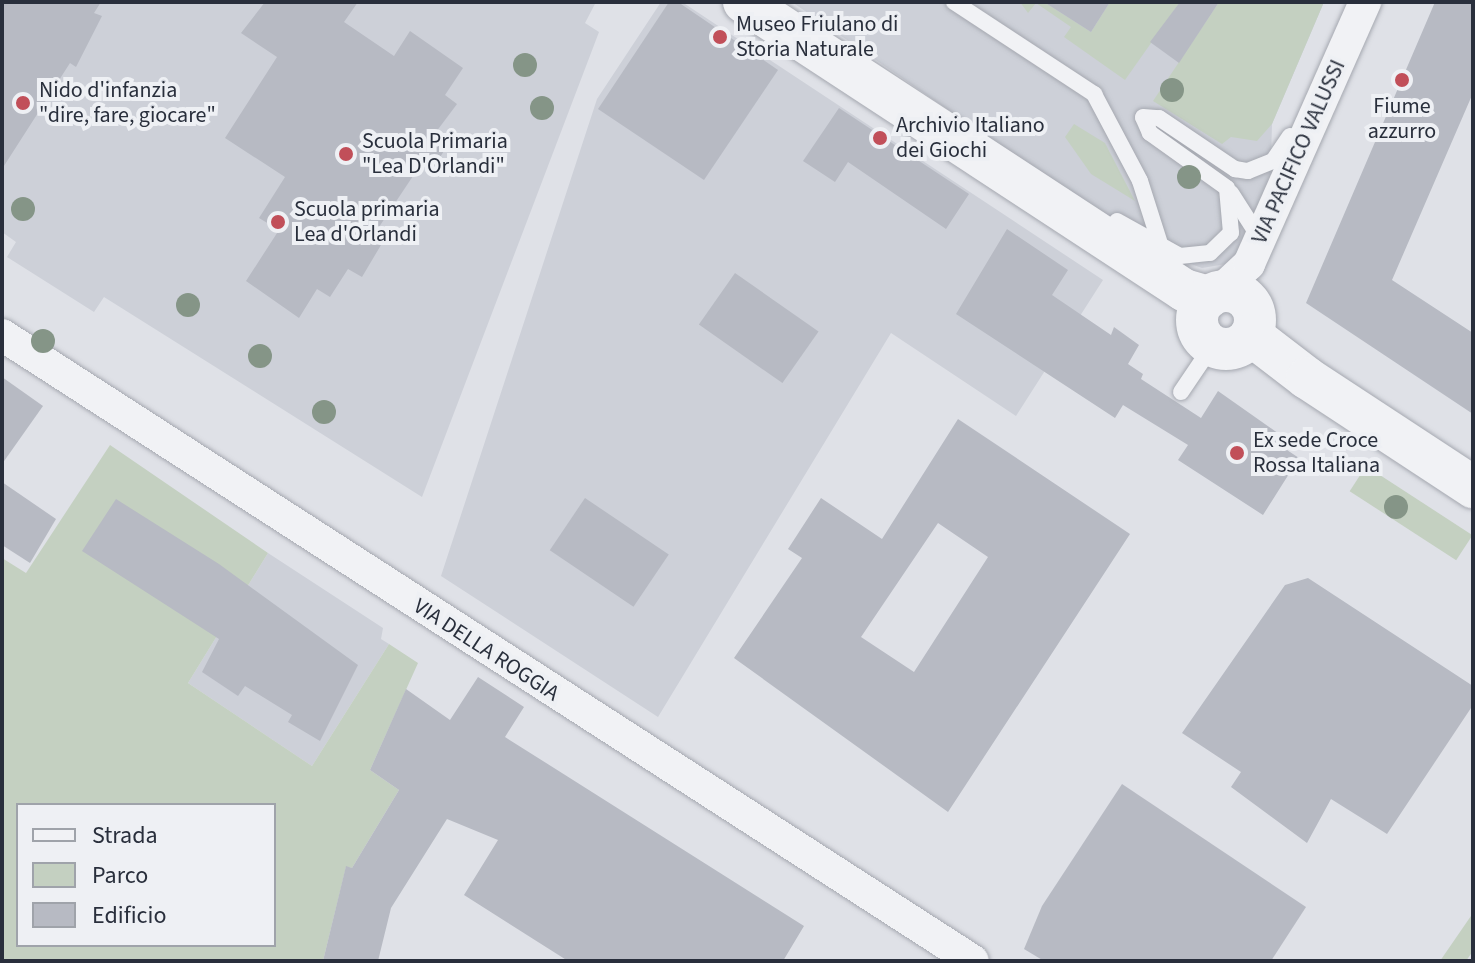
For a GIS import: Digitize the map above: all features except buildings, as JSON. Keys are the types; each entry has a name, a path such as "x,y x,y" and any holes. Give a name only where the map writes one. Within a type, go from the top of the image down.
{"street":[{"path":"744,2 1066,213 1191,281 1238,294 1252,307 1251,335 1238,347 1212,346 1197,322 1191,281"},
{"name":"VIA PACIFICO VALUSSI","path":"1191,281 1249,264 1365,2"},
{"name":"VIA DELLA ROGGIA","path":"2,335 973,961"},
{"path":"1251,335 1307,378 1473,487"}],"lane":[{"path":"954,2 1094,94 1120,137 1191,281"},
{"path":"1261,241 1251,219 1227,188 1150,133 1143,117 1159,118 1235,169 1248,171 1281,153 1303,104 1325,95"},
{"path":"1191,281 1189,257 1220,248 1233,223 1227,188"},
{"path":"1181,392 1212,346"}],"shaded area":[{"name":"Scuola primaria Lea d'Orlandi","path":"2,2 596,2 585,23 599,32 422,497 104,297 94,312 7,257 16,242 2,232"},
{"path":"661,2 682,2 1103,280 1016,416 891,333 658,717 441,576 597,99"},
{"path":"792,2 1324,2 1272,124 1270,194 1247,246 1226,264 1202,268 1150,249"},
{"path":"268,553 383,628 381,639 389,644 312,766 188,683"}],"green space":[{"path":"1020,2 1044,2 1091,32 1110,2 1180,2 1125,80 1064,37 1071,27 1036,3 1028,13"},
{"path":"1219,2 1324,2 1272,124 1257,141 1231,137 1222,144 1153,101"},
{"path":"1074,124 1105,143 1135,201 1091,174 1065,137"},
{"path":"110,445 268,553 188,683 312,766 389,644 418,663 370,770 399,790 352,868 346,867 323,961 2,961 2,558 26,573"},
{"path":"1366,466 1473,535 1456,560 1350,491"},
{"path":"1473,913 1473,951 1466,961 1440,961"}],"place":[{"name":"Museo Friulano di Storia Naturale","path":"720,37"},
{"name":"Fiume azzurro","path":"1402,80"},
{"name":"Nido d'infanzia \"dire, fare, giocare\"","path":"23,103"},
{"name":"Archivio Italiano dei Giochi","path":"880,138"},
{"name":"Scuola Primaria \"Lea D'Orlandi\"","path":"346,154"},
{"name":"Scuola primaria Lea d'Orlandi","path":"278,222"},
{"name":"Ex sede Croce Rossa Italiana","path":"1237,453"}]}
